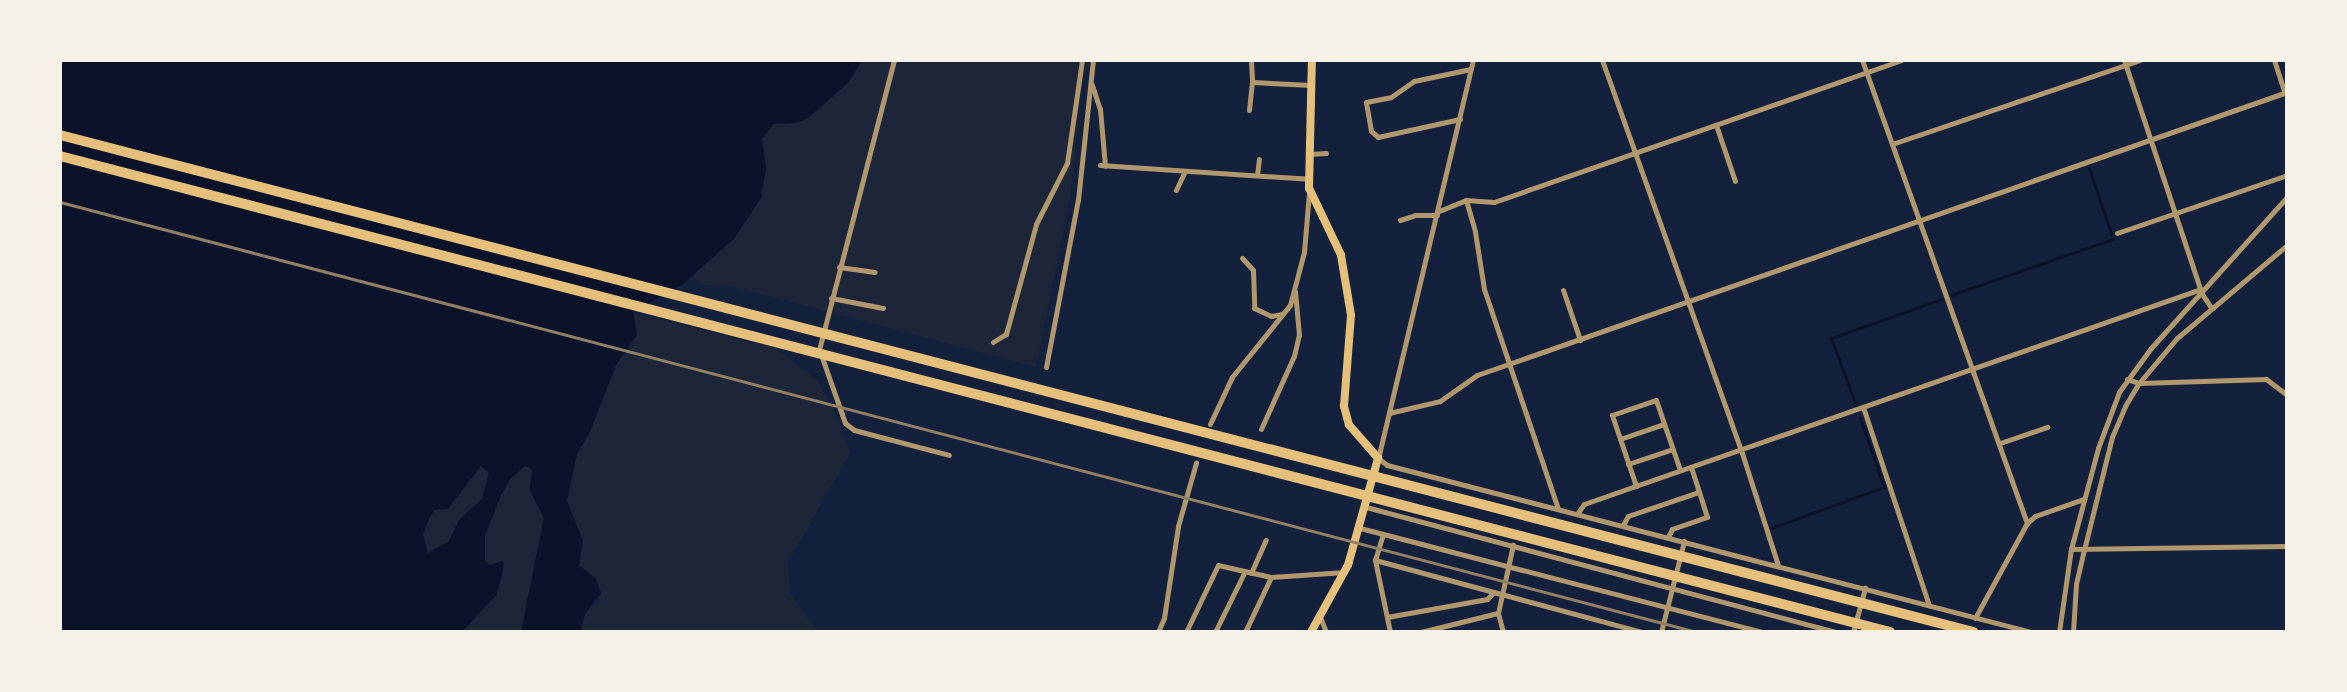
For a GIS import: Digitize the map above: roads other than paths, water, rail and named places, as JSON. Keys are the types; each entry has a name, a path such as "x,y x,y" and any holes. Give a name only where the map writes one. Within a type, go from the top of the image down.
{"highway":[{"path":"60,135 1973,632"},
{"path":"60,156 1890,632"}],"main road":[{"path":"1311,632 1345,572 1378,458 1349,425 1344,406 1351,315 1348,284 1330,227 1309,183 1312,60"}],"street":[{"path":"894,60 819,349 845,423 854,430 949,455"},
{"path":"993,342 1006,334 1036,224 1067,163 1082,60"},
{"path":"1046,367 1078,200 1093,60"},
{"path":"1249,110 1251,60"},
{"path":"1473,60 1378,458 1387,465 2031,632"},
{"path":"1602,60 1686,304 1741,450 1778,565"},
{"path":"1862,60 2027,523"},
{"path":"1400,220 1437,213 1466,200 1494,202 1901,60"},
{"path":"1892,144 2140,60"},
{"path":"1389,413 1440,401 1477,375 2286,92 2274,60"},
{"path":"2124,63 2202,292 2210,306"},
{"path":"1460,119 1378,137 1371,131 1366,102 1391,97 1414,81 1471,69"},
{"path":"1252,82 1311,85"},
{"path":"1091,83 1100,109 1103,165 1257,175 1309,183 1304,252 1295,291 1299,335 1294,356 1261,429"},
{"path":"1716,125 1735,181"},
{"path":"1309,154 1326,153"},
{"path":"1257,175 1259,159"},
{"path":"1176,190 1185,171"},
{"path":"2117,233 2287,175"},
{"path":"2059,632 2071,549 2084,499 2098,448 2127,379 2151,348 2287,197"},
{"path":"1466,200 1475,232 1484,289 1558,509"},
{"path":"2073,632 2076,584 2112,437 2139,383 2177,338 2210,306 2287,245"},
{"path":"1242,258 1253,270 1254,308 1271,316 1281,314"},
{"path":"839,267 875,272"},
{"path":"1563,290 1580,340"},
{"path":"1210,424 1232,377 1295,291"},
{"path":"1577,514 1584,504 2202,292"},
{"path":"831,298 883,308"},
{"path":"2127,379 2139,383 2266,379 2287,395"},
{"path":"1636,486 1612,415 1656,400 1680,471"},
{"path":"1863,407 1929,594 1929,605"},
{"path":"1620,439 1664,424"},
{"path":"2000,443 2047,427"},
{"path":"1628,464 1673,449"},
{"path":"1158,632 1164,618 1178,526 1196,463"},
{"path":"1668,537 1672,529 1707,517 1691,467"},
{"path":"1623,525 1628,516 1699,492"},
{"path":"1975,618 2027,523 2035,516 2084,499"},
{"path":"1366,507 1836,632"},
{"path":"1360,528 1763,632"},
{"path":"1383,534 1375,560 1390,632"},
{"path":"1215,632 1266,540"},
{"path":"1661,632 1684,541"},
{"path":"1503,632 1498,613 1511,567 1513,545"},
{"path":"2071,549 2287,546"},
{"path":"1375,560 1641,632"},
{"path":"1186,632 1218,565 1271,577 1345,572"},
{"path":"1245,632 1271,577"},
{"path":"1853,632 1865,588"},
{"path":"1387,617 1487,599 1494,592"},
{"path":"1944,632 1949,611"},
{"path":"1421,632 1498,613"},
{"path":"1320,617 1326,632"}],"waterway":[{"path":"1951,295 2113,239 2089,168"},
{"path":"1857,408 1831,338 1942,299"},
{"path":"1771,528 1884,487 1860,418"}],"railway":[{"path":"60,202 1697,632"}]}
